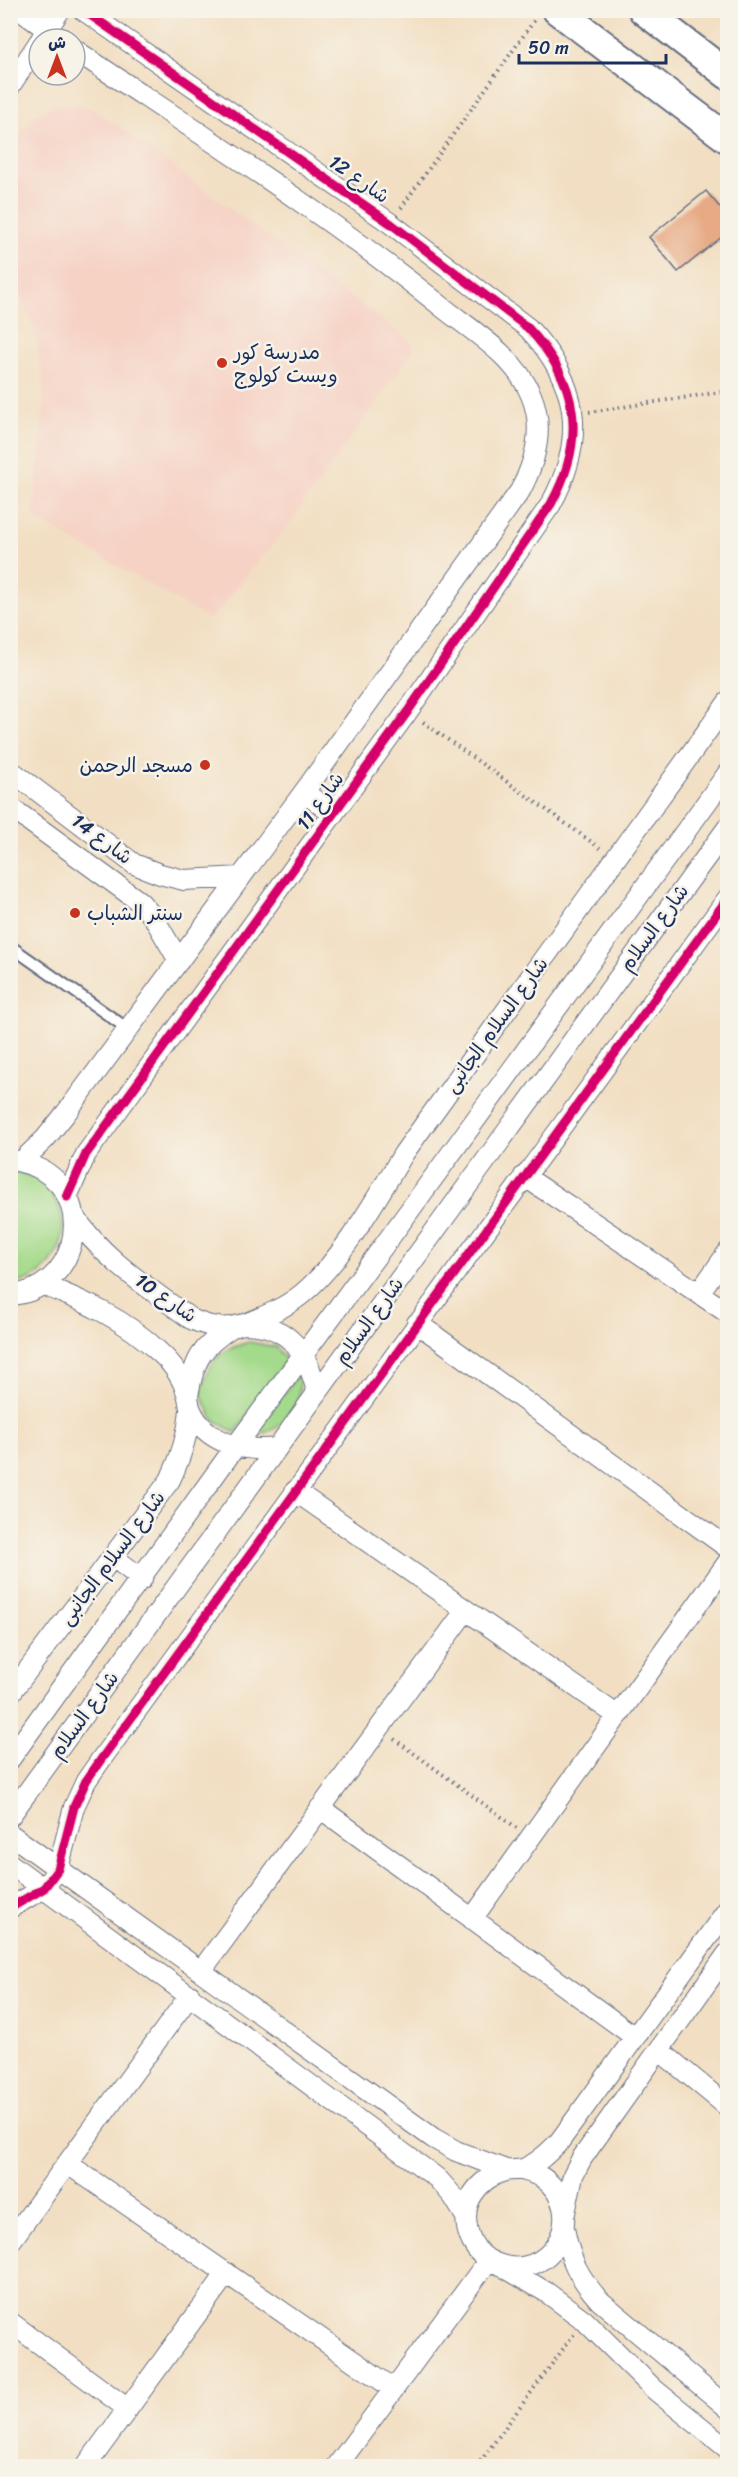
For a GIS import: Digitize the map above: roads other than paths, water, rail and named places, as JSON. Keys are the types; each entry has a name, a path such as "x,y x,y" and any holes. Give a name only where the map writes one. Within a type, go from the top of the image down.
{"street":[{"path":"20,10 36,27"},
{"path":"52,27 60,10"},
{"name":"شارع 12","path":"83,10 390,223 528,328 545,346 559,367 568,390 573,415"},
{"path":"557,10 728,139"},
{"path":"642,10 728,75"},
{"name":"شارع 11","path":"16,1161 52,1131 304,792 520,490 532,469 538,445 538,420 532,396 519,374 499,352 370,250 87,58"},
{"path":"10,86 27,64"},
{"name":"شارع 11","path":"70,1205 86,1154 408,711 551,504 570,461 574,438 573,415"},
{"name":"شارع السلام الجانبى","path":"10,1694 170,1480 181,1458 188,1434 193,1367 199,1355 208,1344 238,1326 285,1306 302,1294 320,1276 361,1223 404,1153 728,702"},
{"name":"شارع 14","path":"10,770 134,864 184,880 241,877"},
{"name":"شارع السلام","path":"10,1760 235,1447 728,773"},
{"path":"304,792 333,814"},
{"name":"شارع 14","path":"10,807 140,902 154,918 179,961"},
{"name":"شارع السلام","path":"10,1816 728,827"},
{"path":"10,1908 44,1888 58,1869 74,1806 86,1781 728,898"},
{"name":"شارع 10","path":"16,1161 43,1171 57,1182 84,1231 115,1262 191,1318 204,1324 280,1332 304,1354 317,1392"},
{"path":"524,1176 728,1313"},
{"path":"12,1296 29,1292 43,1285 66,1261 75,1230 70,1205"},
{"path":"361,1223 388,1240"},
{"path":"699,1293 728,1252"},
{"path":"43,1285 104,1311 157,1349 172,1365 189,1403 209,1432 235,1447 263,1450 277,1448"},
{"path":"417,1323 728,1548"},
{"path":"295,1491 618,1716"},
{"path":"113,1557 142,1579"},
{"path":"472,1919 728,1562"},
{"path":"201,1971 466,1610"},
{"path":"320,1808 635,2037"},
{"path":"10,1834 433,2138 456,2151 542,2177 557,2192 573,2263 581,2279 599,2300 728,2408"},
{"path":"10,1864 437,2178 453,2196 466,2217"},
{"path":"728,1909 559,2142 536,2162 486,2179 471,2196 466,2217 468,2234 476,2249 496,2264 546,2292 584,2320 655,2390 728,2449"},
{"path":"496,2264 525,2268 543,2260 557,2246 573,2175 582,2158 728,1953"},
{"path":"10,2242 190,1995"},
{"path":"658,2050 728,2107"},
{"path":"68,2163 394,2389"},
{"path":"337,2466 394,2389 496,2264"},
{"path":"86,2466 227,2273"},
{"path":"10,2322 128,2409"}],"lane":[{"path":"10,946 128,1029"}],"place":[{"name":"مدرسة كور ويست كولوج","path":"222,363"},
{"name":"مسجد الرحمن","path":"205,765"},
{"name":"سنتر الشباب","path":"75,913"}]}
